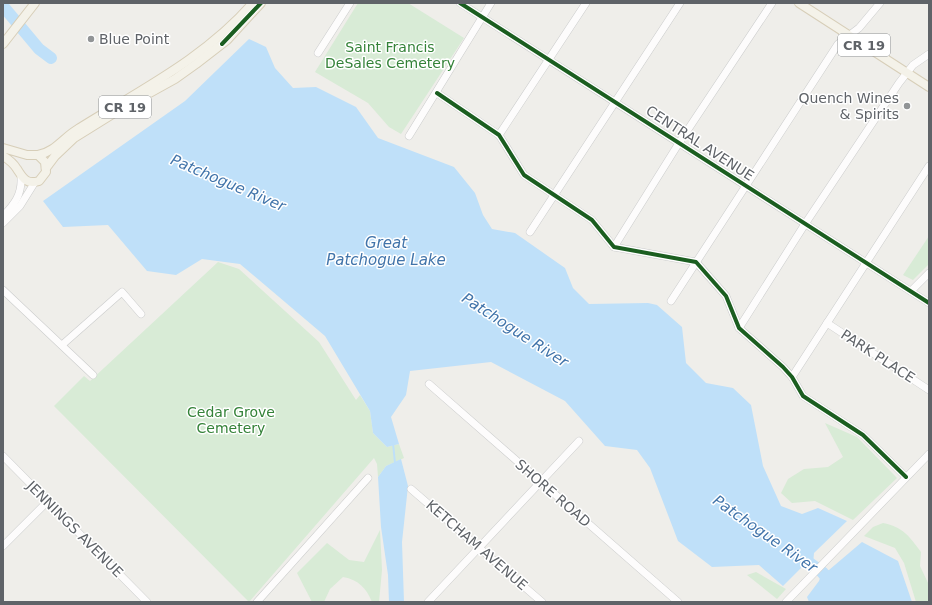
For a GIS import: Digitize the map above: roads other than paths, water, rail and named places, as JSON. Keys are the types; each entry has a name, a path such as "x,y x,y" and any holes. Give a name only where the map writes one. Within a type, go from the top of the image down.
{"main road":[{"path":"3,44 35,3"},
{"name":"CR 19","path":"3,148 27,155 38,155 51,151 76,129 188,62 221,36 253,3"},
{"name":"CR 19","path":"35,182 42,178 46,168 55,156 74,138 175,79 196,64 227,40 261,3"},
{"name":"CR 19","path":"798,3 929,87"},
{"path":"19,173 21,159 27,155"},
{"path":"38,155 43,159 46,168"},
{"path":"3,156 27,182 35,182"}],"street":[{"path":"318,53 350,3"},
{"name":"CENTRAL AVENUE","path":"460,3 929,303"},
{"path":"409,136 492,3"},
{"path":"499,135 586,3"},
{"path":"530,232 552,195 680,3"},
{"path":"614,247 679,143 772,3"},
{"path":"671,301 838,44 859,28 880,3"},
{"path":"739,328 805,224 906,72 916,62 929,54"},
{"path":"437,93 499,135 524,175 552,195 592,220 614,247 696,262 726,296 739,328 783,367 792,377 803,396 863,435 906,477"},
{"path":"792,377 929,166"},
{"path":"3,216 11,208 19,196 19,173"},
{"path":"3,223 20,206 35,182"},
{"path":"911,291 929,273"},
{"path":"3,290 93,375"},
{"path":"62,345 122,292 141,314"},
{"name":"PARK PLACE","path":"827,323 929,390"},
{"name":"SHORE ROAD","path":"429,384 678,602"},
{"path":"428,602 579,441"},
{"path":"786,602 929,454"},
{"name":"JENNINGS AVENUE","path":"3,456 147,602"},
{"path":"258,602 368,478"},
{"name":"KETCHAM AVENUE","path":"412,489 542,602"},
{"path":"3,546 48,501"}],"water":[{"name":"Great Patchogue Lake","path":"249,39 266,47 275,68 293,88 316,87 356,107 378,138 454,167 475,193 483,215 492,229 515,233 565,268 573,288 589,304 648,303 657,305 682,327 686,363 706,383 733,388 751,405 763,466 781,506 802,514 818,508 847,521 814,553 813,564 803,566 783,586 759,565 712,567 678,541 650,468 637,450 605,446 565,401 491,362 410,371 406,395 391,417 399,444 387,447 373,433 370,411 325,336 240,264 202,259 176,275 147,271 108,225 63,227 43,201 185,101"},
{"path":"401,459 408,486 402,542 404,602 389,602 388,575 381,527 378,477 386,466"},
{"path":"862,542 898,561 912,602 809,602 807,597 819,581 822,572 829,570"}],"waterway":[{"name":"Patchogue River","path":"3,6 39,49 51,58"},
{"path":"393,443 395,463"},
{"name":"Patchogue River","path":"800,556 822,572 848,602"}],"place":[{"name":"Blue Point","path":"91,39"},
{"name":"Quench Wines & Spirits","path":"907,106"}],"park label":[{"name":"Saint Francis DeSales Cemetery","path":"390,56"},
{"name":"Cedar Grove Cemetery","path":"231,420"}]}
